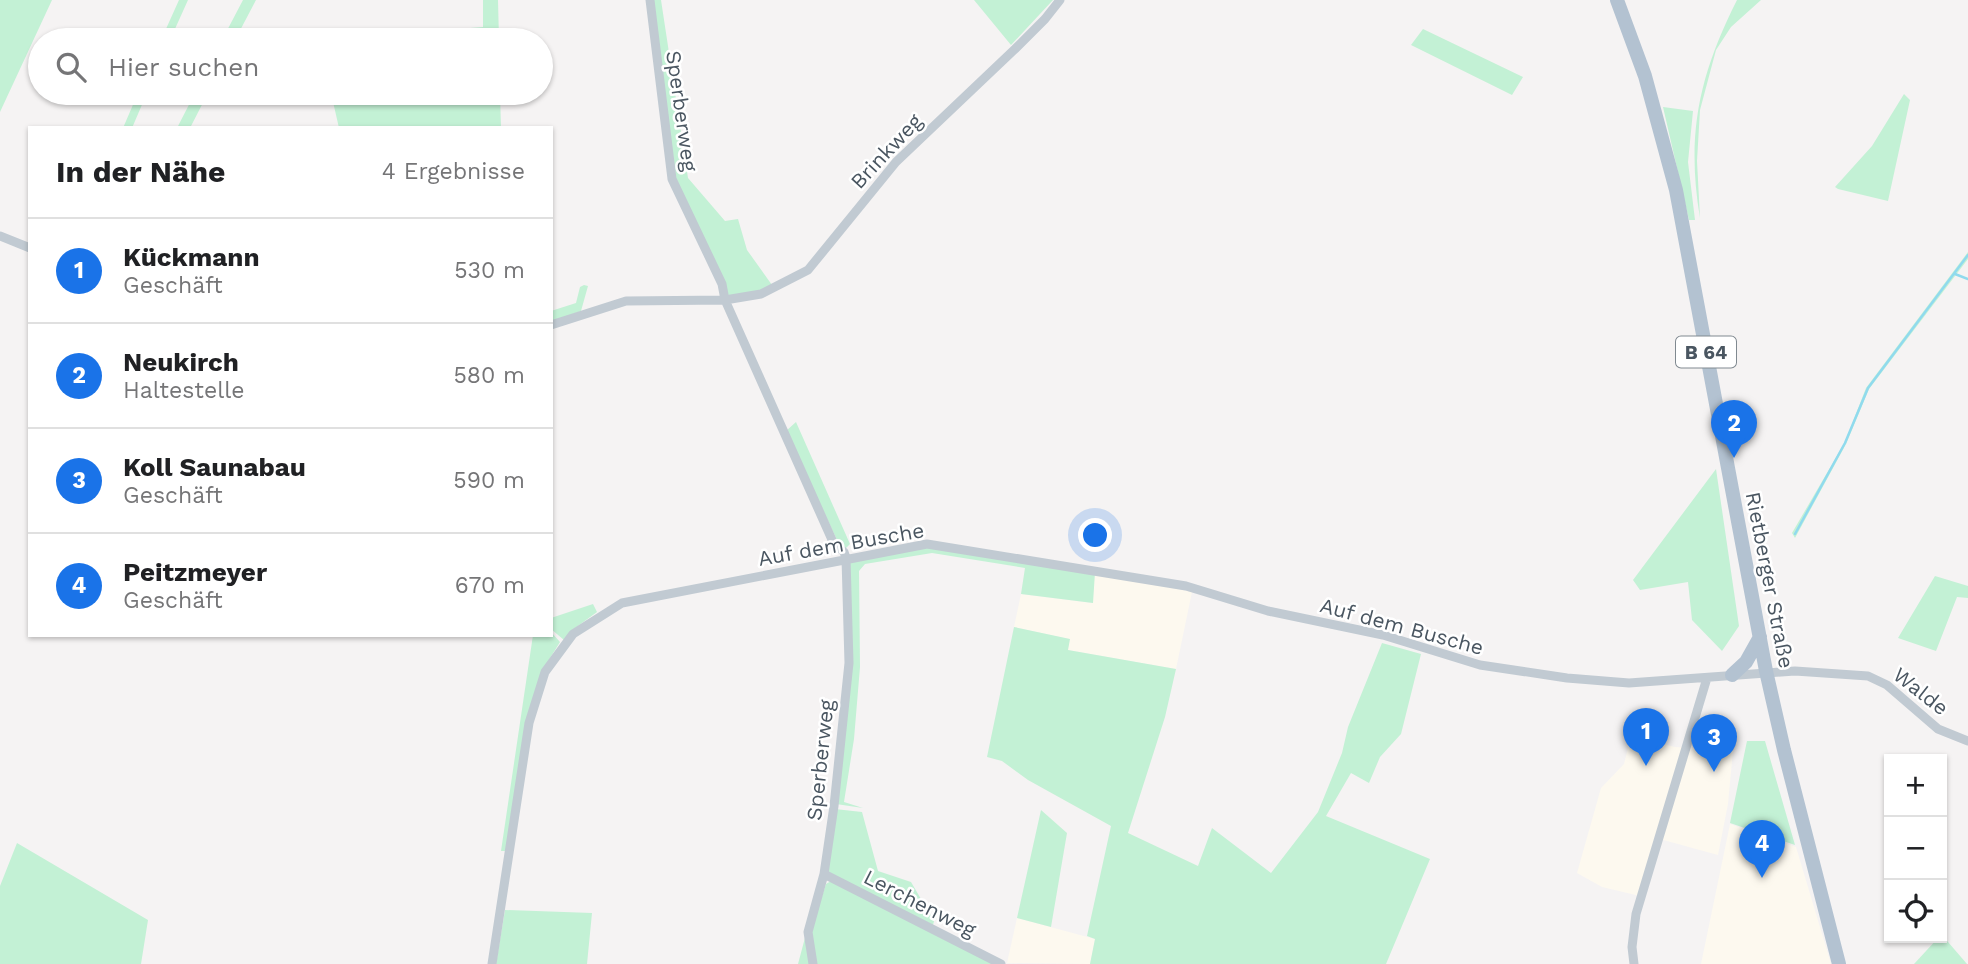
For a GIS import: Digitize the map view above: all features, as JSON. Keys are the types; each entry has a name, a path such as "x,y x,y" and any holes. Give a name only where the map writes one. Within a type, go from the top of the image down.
{"main road":[{"name":"Rietberger Straße","path":"1617,0 1645,76 1676,190 1766,671 1839,964"},
{"path":"1732,675 1746,662 1759,637"}],"street":[{"name":"Sperberweg","path":"649,0 672,179 722,284 724,300"},
{"name":"Brinkweg","path":"553,324 626,300 724,300 761,294 808,270 896,162 1030,34 1060,0"},
{"path":"0,236 28,247"},
{"path":"724,300 833,542 844,552 846,558"},
{"path":"831,561 833,542"},
{"name":"Auf dem Busche","path":"492,964 529,723 545,672 573,634 622,603 926,544 1186,586 1268,611 1383,635 1480,665 1567,678 1629,683 1766,671"},
{"name":"Sperberweg","path":"813,964 808,932 824,874 849,663 846,558"},
{"name":"Walde","path":"1766,671 1875,678 1892,689 1938,729 1968,741"},
{"path":"1634,964 1632,947 1636,914 1707,678"},
{"name":"Lerchenweg","path":"824,874 1001,964"}],"shaded area":[{"path":"1095,572 1192,592 1176,669 1068,650 1069,639 1014,627 1021,594 1092,603"},
{"path":"1631,736 1675,747 1733,750 1728,804 1718,855 1656,838 1640,896 1602,887 1577,873 1601,788 1624,764"},
{"path":"1730,824 1796,847 1831,964 1701,964"},
{"path":"1017,918 1095,939 1090,964 1007,963"}],"green space":[{"path":"0,0 52,0 39,28 28,28 28,52 0,112"},
{"path":"179,0 188,0 175,28 166,28"},
{"path":"243,0 256,0 241,28 228,28"},
{"path":"483,0 498,0 499,28 470,28 483,27"},
{"path":"652,0 661,0 688,178 725,221 738,219 747,250 772,285 760,292 729,296 674,178"},
{"path":"974,0 1053,0 1011,45"},
{"path":"1737,0 1761,0 1731,27 1716,50 1700,110 1697,161 1700,218 1695,159 1699,106 1713,54"},
{"path":"1423,29 1523,77 1512,95 1411,45"},
{"path":"1904,94 1910,100 1888,201 1835,187 1872,146"},
{"path":"133,105 142,105 133,126 124,126"},
{"path":"189,105 202,105 191,126 178,126"},
{"path":"334,105 500,105 501,126 339,126"},
{"path":"1663,107 1693,111 1688,162 1695,220 1689,220"},
{"path":"1968,252 1968,259 1869,389 1846,444 1795,538 1792,533 1845,442 1866,388"},
{"path":"588,286 581,311 553,321 553,310 576,303 580,287"},
{"path":"796,422 850,544 845,549 837,540 786,431"},
{"path":"1716,469 1739,626 1722,651 1692,620 1688,582 1640,590 1633,580"},
{"path":"928,547 1095,572 1093,603 1021,594 1025,568 932,553 865,564 859,571 860,667 854,739 844,802 863,808 836,804 844,741 849,562"},
{"path":"1935,576 1968,586 1968,598 1957,597 1936,651 1898,638"},
{"path":"593,604 597,612 571,631 564,640 553,631 553,617"},
{"path":"1014,627 1070,639 1068,650 1176,669 1165,717 1128,833 1198,866 1212,828 1271,873 1318,812 1382,643 1421,654 1401,734 1380,757 1369,783 1351,773 1326,816 1430,859 1386,964 1090,964 1095,939 1087,936 1111,826 1028,780 1002,761 987,757"},
{"path":"553,634 560,642 542,671 506,851 501,851 533,637 553,637"},
{"path":"1747,741 1765,741 1795,845 1730,823"},
{"path":"835,809 862,812 878,871 911,882 934,921 933,925 827,872"},
{"path":"1041,810 1067,833 1051,927 1017,918"},
{"path":"17,843 148,920 141,964 0,964 0,886"},
{"path":"831,881 993,964 798,964 806,934 810,933 826,884"},
{"path":"505,910 592,913 587,964 496,964"},
{"path":"1947,941 1967,964 1914,964 1933,943 1947,943"}],"waterway":[{"path":"1795,534 1845,443 1868,388 1968,255"},
{"path":"1955,274 1968,279"}],"place":[{"name":"Neukirch","path":"1734,458"},
{"name":"Kückmann","path":"1646,766"},
{"name":"Koll Saunabau","path":"1714,772"},
{"name":"Peitzmeyer","path":"1762,878"}]}
